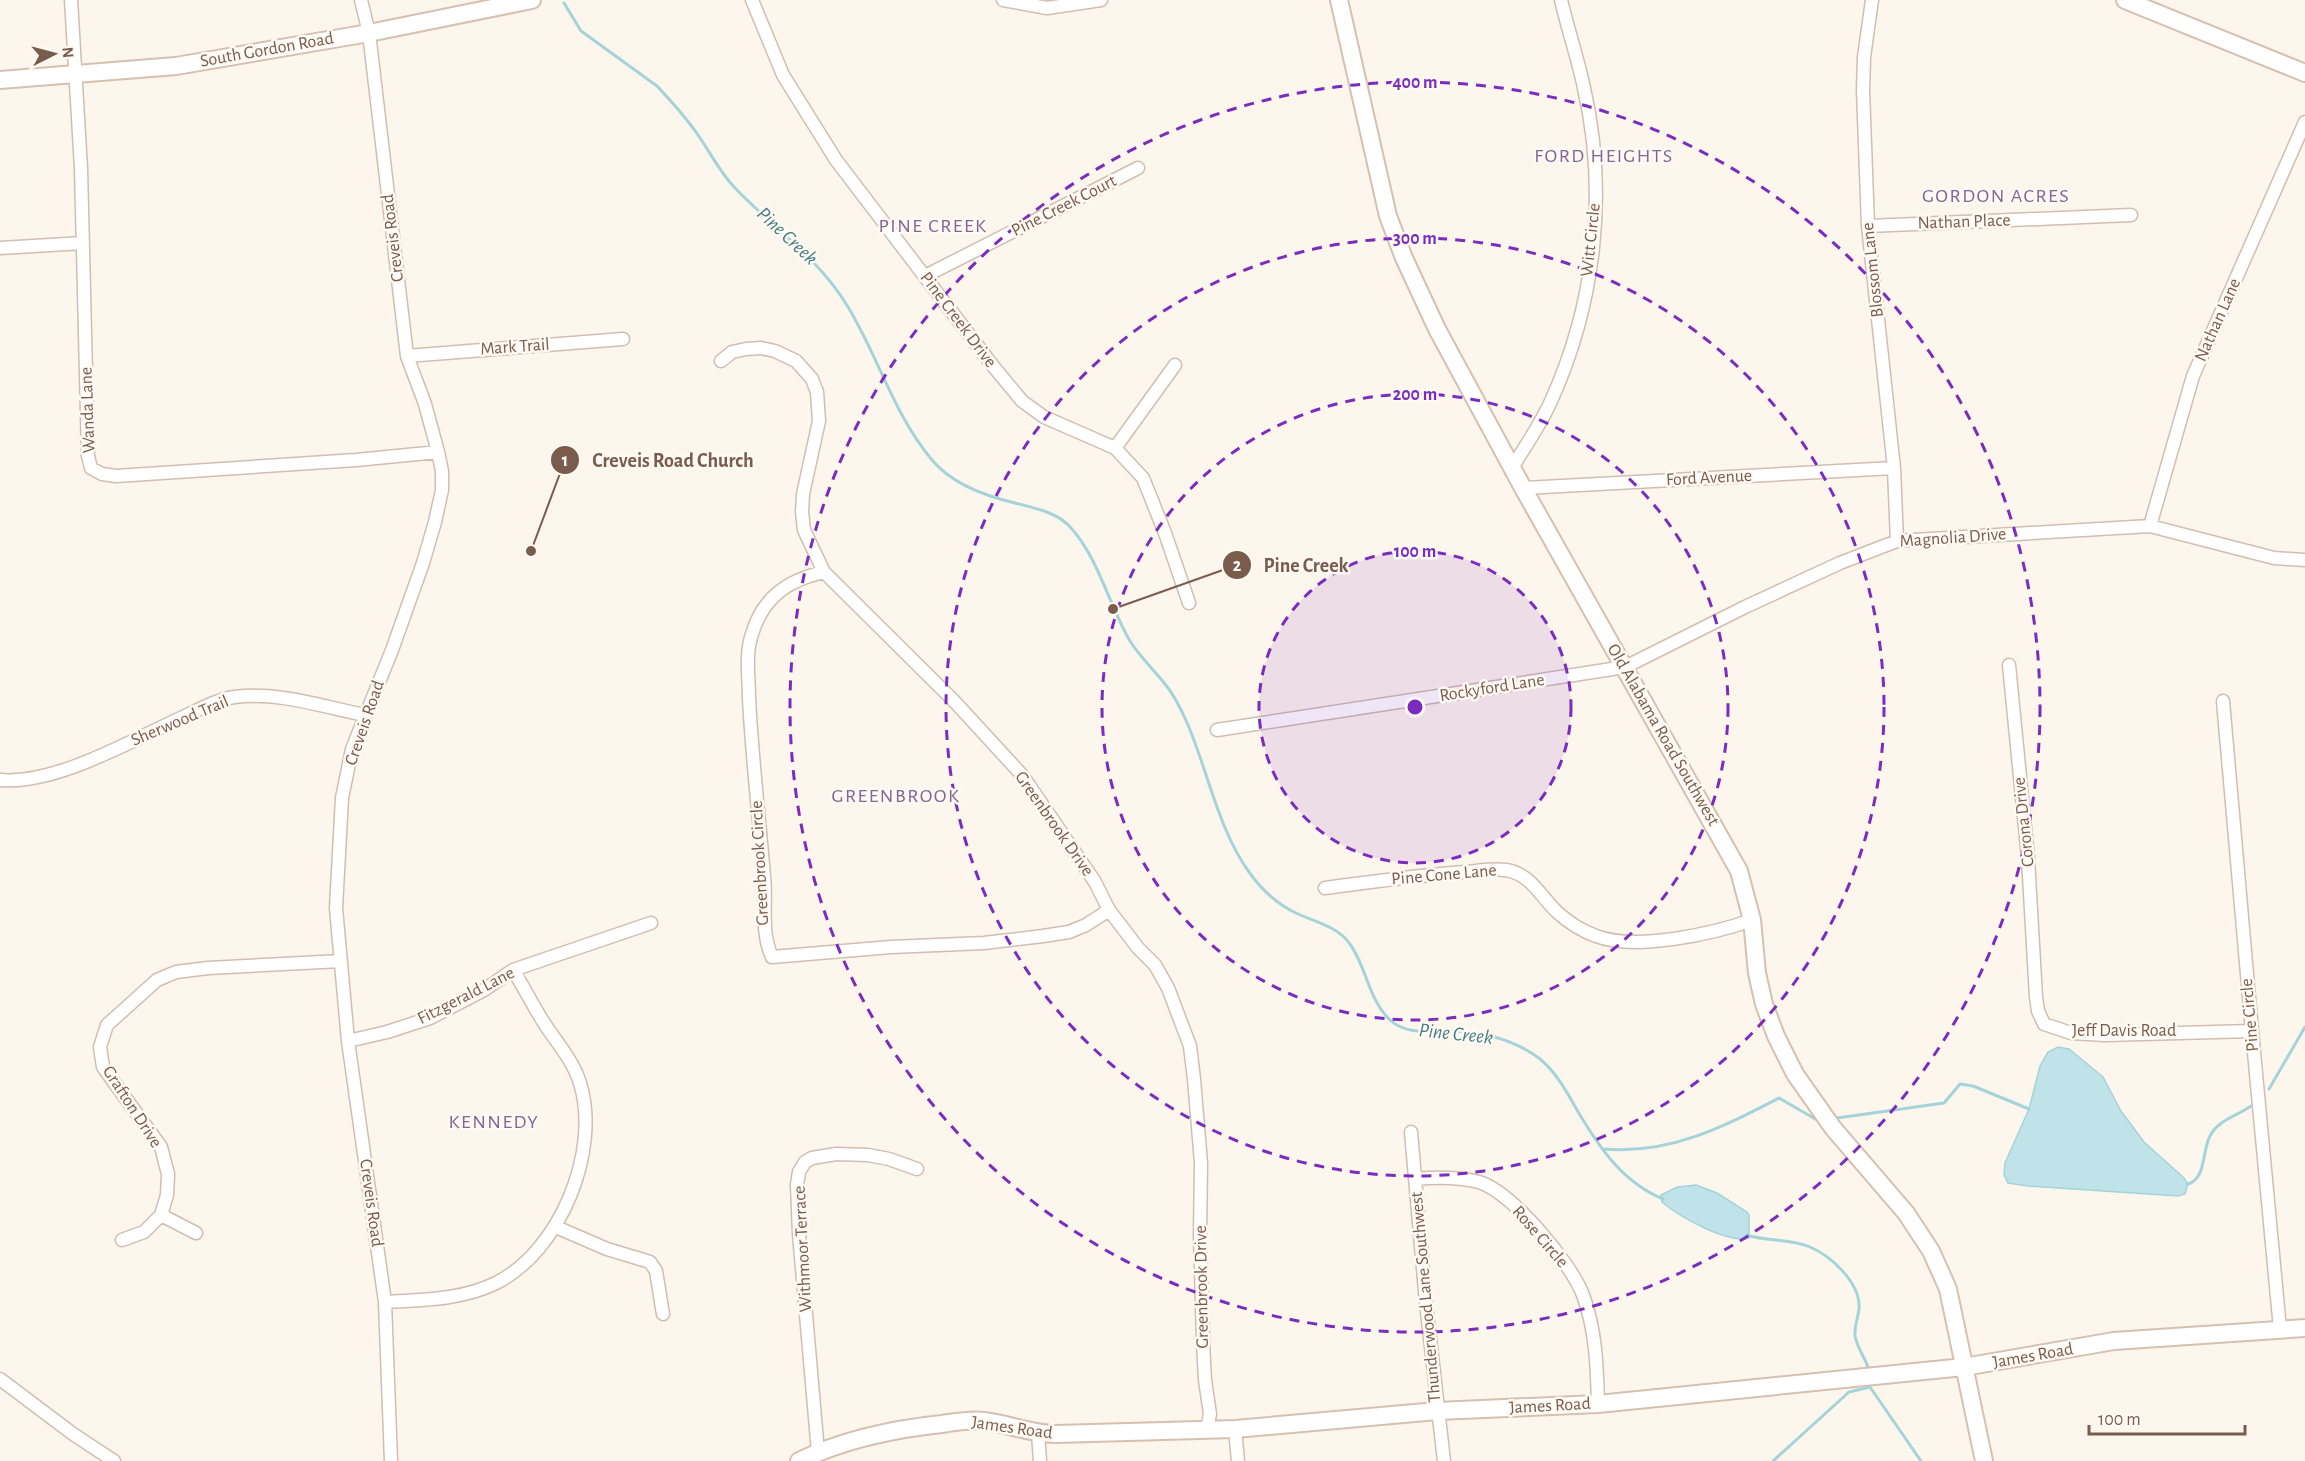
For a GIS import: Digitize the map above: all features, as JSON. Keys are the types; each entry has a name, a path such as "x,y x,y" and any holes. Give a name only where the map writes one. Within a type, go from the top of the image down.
{"street":[{"name":"Wanda Lane","path":"71,0 81,168 88,456 91,468 102,474 116,476 356,460 438,452"},
{"name":"Creveis Road","path":"361,0 369,33 407,356 425,404 442,471 442,490 435,522 392,650 352,749 342,798 336,908 348,1041 384,1302 391,1461"},
{"name":"South Gordon Road","path":"0,80 176,66 369,33 532,0"},
{"name":"Pine Creek Drive","path":"752,0 783,75 836,160 993,366 1022,401 1044,417 1115,448 1143,478 1189,603"},
{"path":"1003,0 1047,8 1101,0"},
{"name":"Old Alabama Road Southwest","path":"1339,0 1388,216 1404,258 1437,330 1512,468 1739,871 1752,920 1757,973 1764,1004 1776,1036 1795,1074 1833,1128 1906,1213 1931,1251 1948,1289 1984,1461"},
{"name":"Witt Circle","path":"1512,468 1551,402 1575,337 1590,271 1596,223 1596,172 1592,130 1584,88 1561,0"},
{"name":"Blossom Lane","path":"1872,0 1863,79 1868,226 1894,468 1897,541"},
{"path":"2125,0 2305,73"},
{"name":"Nathan Lane","path":"2150,526 2193,376 2305,122"},
{"name":"Pine Creek Court","path":"925,276 1138,168"},
{"name":"Nathan Place","path":"1868,226 2132,215"},
{"path":"0,248 83,243"},
{"name":"Mark Trail","path":"407,356 623,339"},
{"name":"Greenbrook Drive","path":"722,361 732,352 761,348 775,351 796,361 812,379 817,392 819,421 802,512 804,530 824,572 954,701 1022,776 1095,882 1109,910 1138,948 1155,965 1179,1015 1190,1046 1201,1163 1203,1352 1210,1414 1207,1429"},
{"path":"1115,448 1175,365"},
{"name":"Ford Avenue","path":"1523,488 1894,468"},
{"name":"Magnolia Drive","path":"1625,667 1766,597 1840,563 1897,541 2150,526 2274,558 2305,560"},
{"name":"Greenbrook Circle","path":"824,572 800,579 775,593 754,628 748,657 751,733 765,879 765,938 772,957 984,943 1044,936 1069,932 1086,925 1109,910"},
{"name":"Corona Drive","path":"2009,665 2028,858 2036,979"},
{"name":"Rockyford Lane","path":"1217,730 1625,667"},
{"name":"Sherwood Trail","path":"0,780 33,780 50,775 116,749 213,703 232,698 267,696 365,715"},
{"name":"Pine Circle","path":"2223,701 2280,1329"},
{"name":"Pine Cone Lane","path":"1325,888 1451,873 1506,870 1520,874 1532,882 1557,911 1577,927 1616,941 1676,938 1718,931 1752,920"},
{"name":"Fitzgerald Lane","path":"348,1041 387,1032 430,1018 484,990 513,970 651,923"},
{"name":"Grafton Drive","path":"160,1215 167,1195 168,1174 161,1147 103,1067 100,1047 107,1025 157,981 176,972 342,961"},
{"path":"384,1302 440,1298 495,1283 537,1252 556,1227 573,1185 585,1143 586,1106 579,1080 561,1045 546,1026 513,970"},
{"name":"Jeff Davis Road","path":"2036,979 2038,1011 2041,1019 2044,1024 2064,1031 2105,1035 2252,1031"},
{"name":"Thunderwood Lane Southwest","path":"1412,1132 1437,1411 1444,1461"},
{"name":"Withmoor Terrace","path":"818,1452 799,1234 797,1185 799,1172 805,1162 813,1158 836,1154 868,1155 889,1159 917,1169"},
{"name":"Rose Circle","path":"1415,1179 1451,1178 1481,1183 1514,1206 1558,1254 1583,1295 1596,1347 1598,1404"},
{"path":"122,1240 144,1232 160,1215 196,1233"},
{"path":"556,1227 606,1249 650,1262 656,1271 663,1314"},
{"name":"James Road","path":"799,1461 818,1452 900,1428 965,1421 982,1420 1038,1434 1235,1429 1437,1411 1598,1404 1964,1367 2114,1341 2305,1328"},
{"path":"0,1378 73,1434 114,1461"},
{"path":"1235,1429 1238,1461"},
{"path":"1038,1434 1041,1461"}],"water":[{"path":"2058,1047 2069,1049 2103,1077 2121,1111 2144,1142 2184,1178 2188,1184 2185,1194 2178,1196 2008,1183 2004,1175 2005,1163 2029,1109 2040,1066 2048,1052"},
{"path":"1696,1185 1717,1193 1747,1212 1749,1238 1740,1239 1716,1233 1691,1221 1662,1202 1661,1195 1677,1187"}],"waterway":[{"name":"Pine Creek","path":"564,3 581,31 657,86 688,122 734,187 809,258 836,289 859,326 907,424 932,460 949,476 970,488 992,497 1045,511 1060,518 1072,529 1090,555 1130,641 1169,689 1178,704 1230,838 1249,872 1270,896 1296,913 1325,925 1345,938 1356,953 1377,1003 1390,1020 1397,1025 1419,1031 1486,1035 1520,1046 1540,1059 1561,1083 1594,1137 1613,1162 1635,1183 1663,1199"},
{"path":"2269,1089 2305,1027"},
{"path":"1837,1118 1944,1103 1960,1084 1973,1086 2029,1109"},
{"path":"1603,1149 1650,1148 1695,1137 1779,1098 1817,1120"},
{"path":"2188,1184 2194,1181 2201,1171 2207,1142 2213,1131 2223,1122 2251,1106"},
{"path":"1747,1235 1795,1242 1810,1247 1827,1257 1843,1272 1850,1280 1858,1299 1859,1309 1855,1336 1869,1370"},
{"path":"1870,1382 1870,1387 1921,1461"},
{"path":"1773,1461 1849,1392 1870,1387"}],"place":[{"name":"Creveis Road Church","path":"531,551"},
{"name":"Pine Creek","path":"1113,609"}],"district":[{"name":"FORD HEIGHTS","path":"1604,156"},
{"name":"GORDON ACRES","path":"1996,196"},
{"name":"PINE CREEK","path":"933,226"},
{"name":"GREENBROOK","path":"896,796"},
{"name":"KENNEDY","path":"494,1122"}]}
